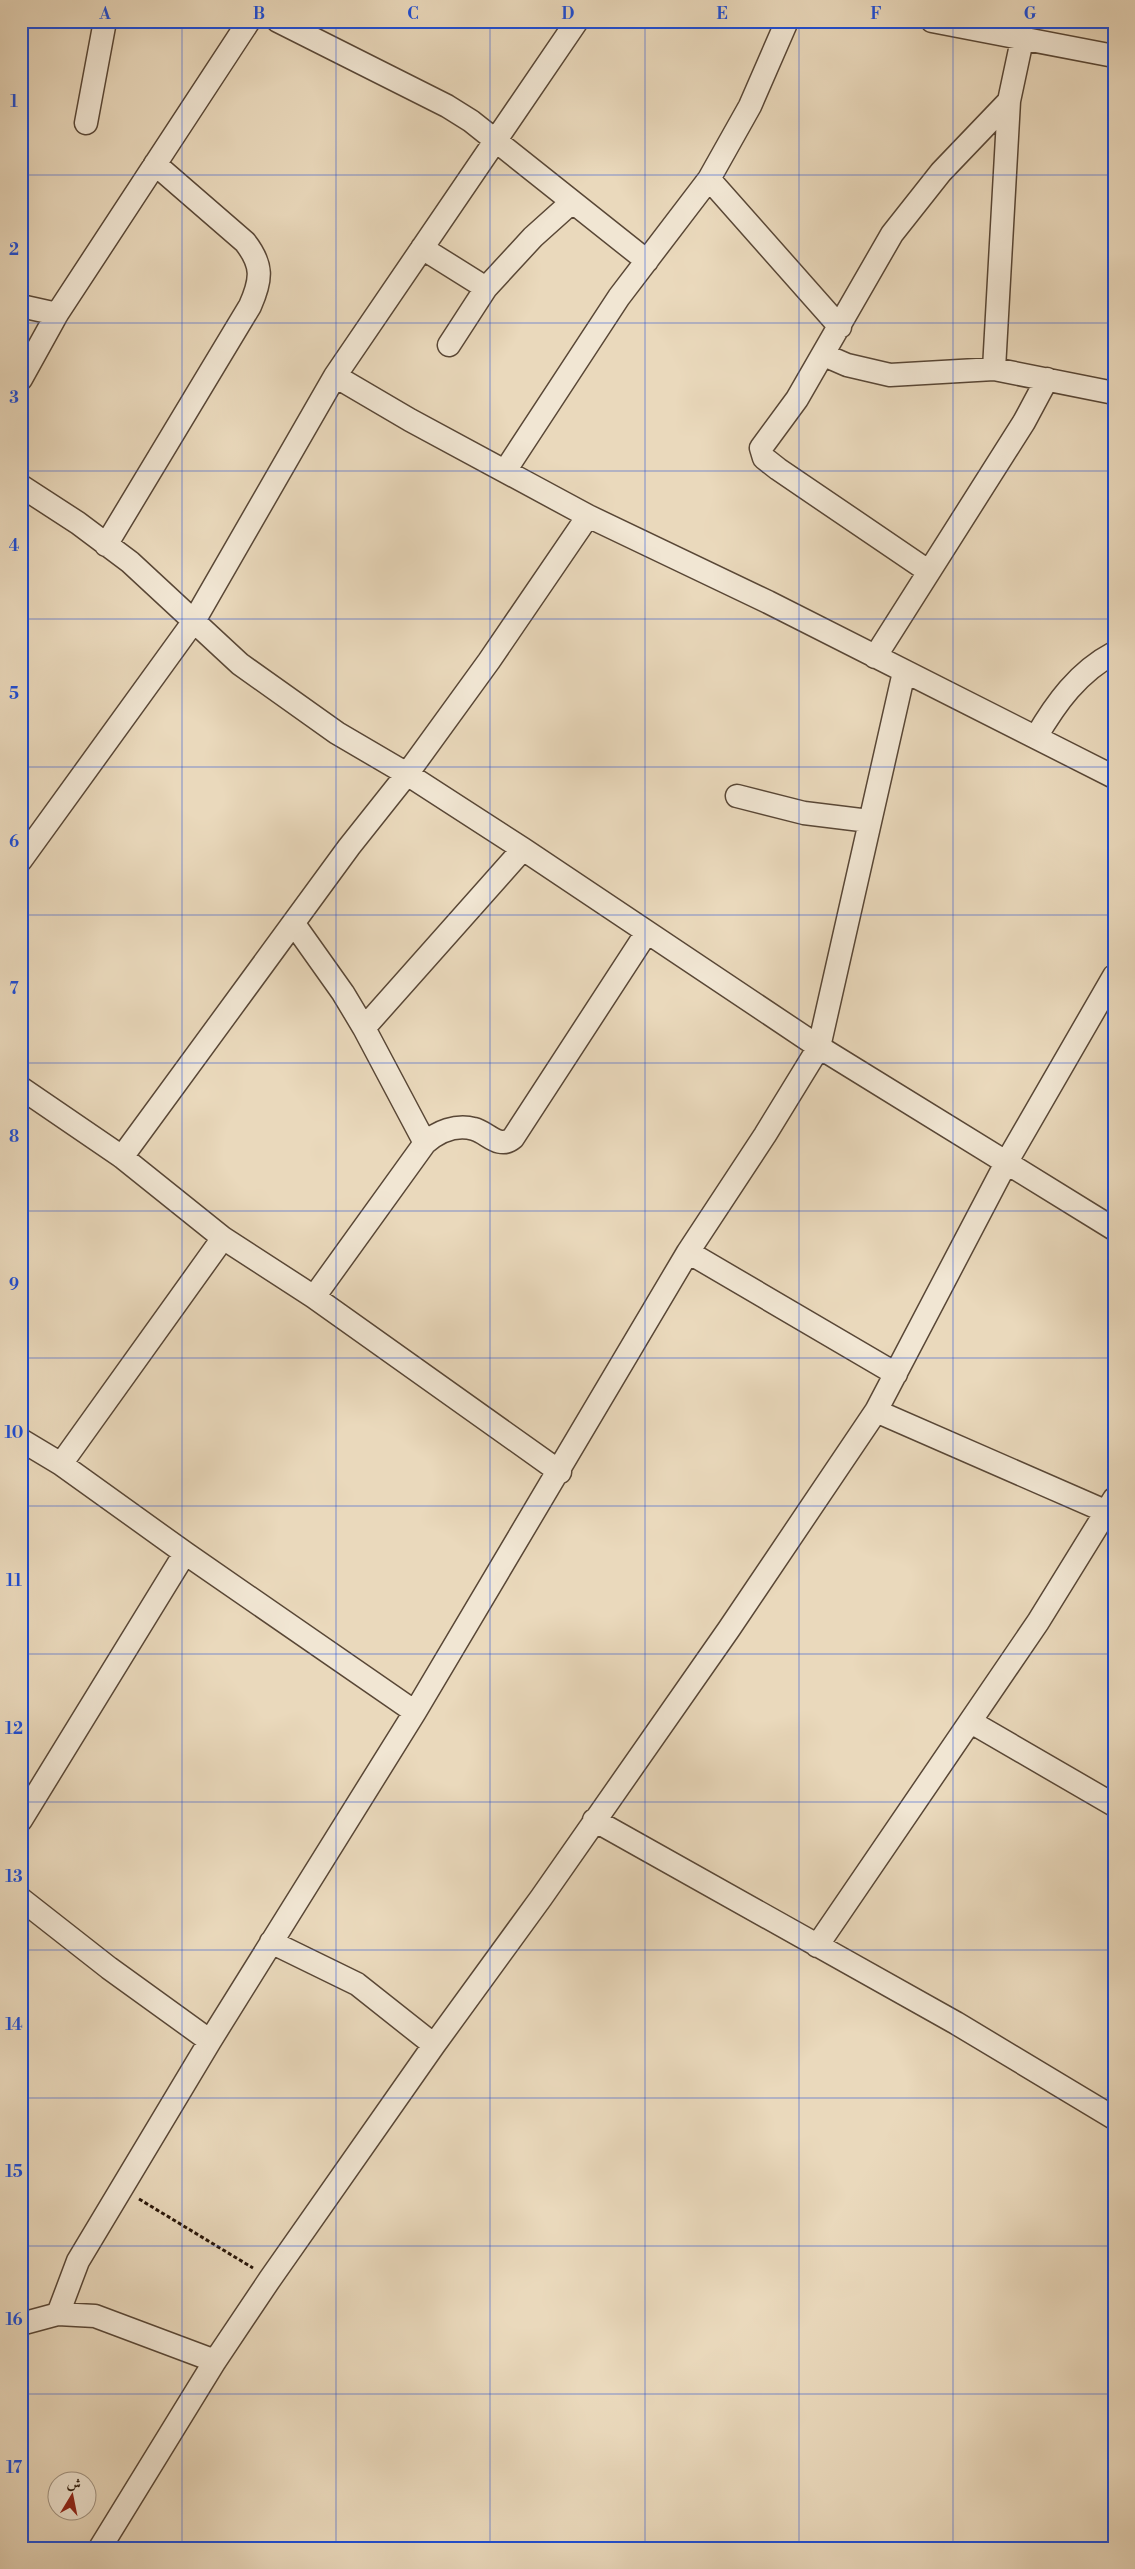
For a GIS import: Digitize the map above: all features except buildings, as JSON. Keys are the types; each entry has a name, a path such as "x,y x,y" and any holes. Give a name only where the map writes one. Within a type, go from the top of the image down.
{"street":[{"path":"86,123 106,21"},
{"path":"21,379 57,314 249,21"},
{"path":"278,21 446,106 471,121 647,261"},
{"path":"21,860 194,622 335,376 577,21"},
{"path":"504,471 610,309 709,178 750,106 787,21"},
{"path":"932,21 1022,40 1114,56"},
{"path":"994,370 1009,101 1022,40"},
{"path":"928,571 778,468 762,454 762,445 797,399 840,328 856,294 907,214 951,161 1009,101"},
{"path":"106,545 250,306 259,282 260,273 255,255 245,242 155,164"},
{"path":"709,178 840,328"},
{"path":"450,345 486,288 533,237 572,202"},
{"path":"422,248 486,288"},
{"path":"21,306 57,314"},
{"path":"824,355 848,365 890,375 994,370 1047,378 1114,393"},
{"path":"335,376 588,516 768,602 1114,777"},
{"path":"876,657 928,571 1024,422 1047,378"},
{"path":"21,486 78,523 150,578 194,622 266,684 336,733 407,774 523,849 819,1047 1114,1229"},
{"path":"122,1157 349,848 407,774 489,661 588,516"},
{"path":"1036,737 1050,713 1077,680 1114,653"},
{"path":"58,2314 78,2261 210,2040 415,1712 560,1472 688,1252 765,1135 819,1047 904,672"},
{"path":"737,796 804,813 869,821"},
{"path":"364,1028 523,849"},
{"path":"294,924 343,993 364,1028 425,1143"},
{"path":"314,1297 425,1143 442,1132 462,1128 476,1129 499,1142 507,1142 513,1138 647,932"},
{"path":"100,2548 216,2361 270,2279 434,2045 541,1898 729,1629 876,1411 1006,1163 1114,976"},
{"path":"21,1088 122,1157 223,1238 314,1297 560,1472"},
{"path":"61,1464 223,1238"},
{"path":"688,1252 896,1374"},
{"path":"817,1946 971,1722 1112,1509 876,1411"},
{"path":"21,1440 61,1464 184,1553 415,1712"},
{"path":"21,1820 184,1553"},
{"path":"971,1722 1114,1805"},
{"path":"594,1820 956,2023 1114,2118"},
{"path":"21,1899 108,1968 210,2040"},
{"path":"271,1942 357,1984 434,2045"},
{"path":"21,2324 58,2314 83,2314 102,2317 216,2361"}],"path":[{"path":"122,2189 270,2279"}]}
